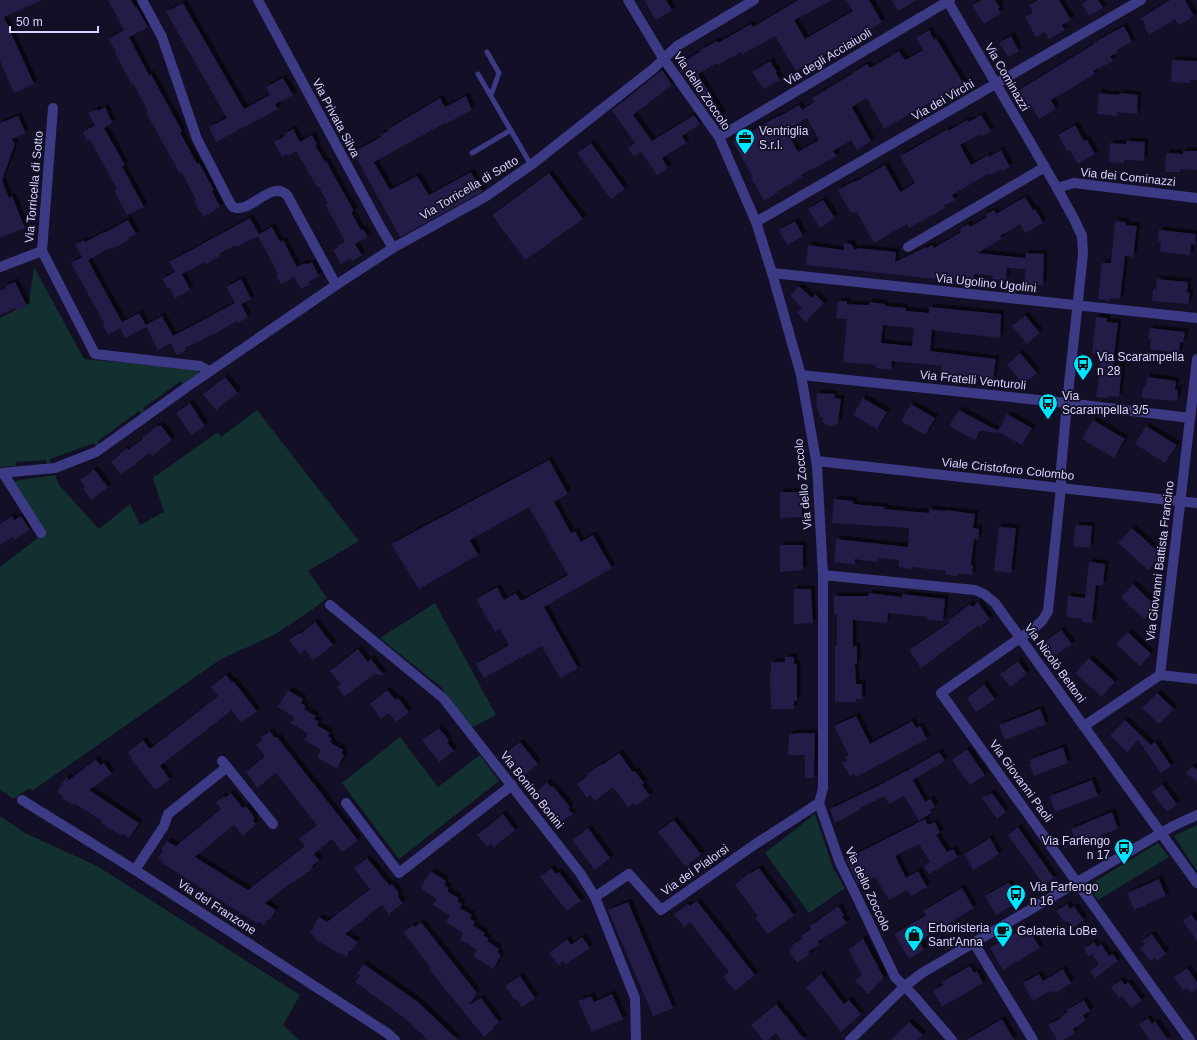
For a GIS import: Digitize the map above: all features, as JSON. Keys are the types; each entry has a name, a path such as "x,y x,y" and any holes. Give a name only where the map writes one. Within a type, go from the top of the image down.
{"street":[{"path":"142,0 162,37 197,140 230,203 233,207 241,208 274,191 284,191 336,285"},
{"name":"Via Privata Silva","path":"258,0 393,248"},
{"name":"Via dello Zoccolo","path":"628,0 663,58 718,137 756,222 772,272 801,375 816,461 823,575 823,788 819,803 840,863 895,977 952,1040"},
{"name":"Via Torricella di Sotto","path":"2,473 55,468 96,452 336,285 393,248 484,197 531,165 653,69 677,46 742,3 754,0"},
{"name":"Via Cominazzi","path":"941,693 1033,629 1042,621 1048,610 1061,487 1061,469 1067,403 1083,254 1082,236 1074,219 948,0"},
{"name":"Via degli Acciaiuoli","path":"718,137 948,0"},
{"name":"Via dei Virchi","path":"756,222 1141,0"},
{"name":"Via Torricella di Sotto","path":"53,108 42,251 95,354 200,366 209,372"},
{"path":"908,247 1045,167"},
{"name":"Via dei Cominazzi","path":"1057,188 1074,184 1197,198"},
{"path":"0,267 42,251"},
{"name":"Via Ugolino Ugolini","path":"772,272 1197,318"},
{"name":"Via Giovanni Battista Francino","path":"1160,675 1197,359"},
{"name":"Via Fratelli Venturoli","path":"801,375 1067,403 1190,418"},
{"name":"Viale Cristoforo Colombo","path":"816,461 1197,503"},
{"path":"2,473 41,533"},
{"name":"Via Nicolò Bettoni","path":"823,575 975,590 984,594 995,602 1197,883"},
{"name":"Via Bonino Bonini","path":"330,605 443,698 580,873 595,897 635,998 636,1040"},
{"path":"1084,726 1160,675 1197,679"},
{"name":"Via Giovanni Paoli","path":"941,693 1190,1040"},
{"path":"135,870 164,826 168,814 224,764 273,824"},
{"path":"346,803 399,873 512,785"},
{"name":"Via del Franzone","path":"22,800 135,870 395,1040"},
{"name":"Via dei Pialorsi","path":"595,897 629,874 661,910 754,845 819,803"},
{"path":"850,1040 904,987 922,973 1077,881 1161,833 1197,815"},
{"path":"974,943 1033,1040"}],"lane":[{"path":"487,52 499,74 491,95"},
{"path":"478,74 531,165"},
{"path":"472,153 511,130"}],"green space":[{"path":"34,267 84,359 196,369 199,373 183,384 181,381 143,408 145,411 141,414 139,411 98,441 100,444 96,446 94,443 50,459 51,463 47,464 46,460 16,462 16,466 0,467 0,318 29,303"},
{"path":"257,410 359,541 308,571 327,598 274,635 221,659 32,791 30,788 13,799 0,789 0,567 39,537 14,481 55,475 59,485 99,529 130,504 140,525 164,512 153,478 218,432 221,437"},
{"path":"435,603 496,715 471,728 441,687 380,638"},
{"path":"400,737 438,787 480,755 499,781 399,859 342,783"},
{"path":"815,814 833,868 845,888 809,913 765,853"},
{"path":"0,816 25,833 97,866 300,995 283,1025 299,1040 0,1040"},
{"path":"1197,825 1197,871 1174,836"},
{"path":"1158,843 1169,857 1098,900 1089,885"}],"building":[{"path":"0,0 42,0 4,17 34,84 14,93 0,61"},
{"path":"108,0 131,0 148,27 129,37 149,75 151,74 182,131 180,132 197,164 199,163 214,190 212,191 220,207 203,217 194,201 196,200 182,173 180,174 146,112 148,111 133,83 132,85 108,39 124,30"},
{"path":"644,0 666,0 672,10 656,20"},
{"path":"798,0 832,0 794,20 805,39 853,11 846,0 869,0 882,22 796,71 775,36 742,55 741,52 698,74 722,115 715,120 679,64 700,52 700,50 717,41 718,43 751,24 753,27"},
{"path":"892,0 917,0 898,11"},
{"path":"982,0 995,0 1000,7 998,9 1001,13 984,24 972,5"},
{"path":"1038,0 1059,0 1071,20 1062,25 1065,30 1049,39 1045,32 1036,37 1025,17 1033,12 1029,5"},
{"path":"1088,0 1098,0 1103,8 1089,16 1082,4"},
{"path":"1170,0 1185,0 1194,16 1179,25 1175,19 1149,35 1144,26 1146,25 1141,18"},
{"path":"183,3 244,109 270,95 266,87 283,78 293,95 275,104 278,109 216,142 209,127 227,118 166,12"},
{"path":"1124,26 1132,42 1117,50 1118,52 1110,56 1113,61 1093,71 1095,74 1051,100 1056,109 1039,119 1031,105 1029,106 1019,90 1094,44 1093,43"},
{"path":"929,30 934,40 936,38 965,86 945,98 943,95 884,129 867,98 852,107 871,141 857,150 851,140 833,151 837,156 801,175 802,177 764,201 751,178 753,177 733,142 799,105 802,110 814,102 812,98 867,64 870,68 899,51 905,60 923,50 916,38","holes":["807,118 819,140 798,152 786,130"]},
{"path":"1011,36 1019,51 1008,57 999,43"},
{"path":"1172,60 1197,61 1197,80 1190,80 1190,83 1171,82"},
{"path":"770,61 780,80 764,89 752,72"},
{"path":"662,70 672,85 633,115 652,141 694,115 700,124 682,136 686,143 662,158 668,168 657,175 641,152 634,156 628,148 635,143 612,110"},
{"path":"1099,93 1138,95 1137,114 1117,112 1117,116 1097,114"},
{"path":"466,96 472,110 374,162 390,190 417,176 429,195 471,172 482,192 400,237 353,152 381,137 380,135 389,131 388,129 440,98 445,107"},
{"path":"105,107 112,123 104,128 125,165 122,166 144,207 127,215 114,191 117,189 90,140 87,141 83,132 95,125 88,113 97,109 98,111"},
{"path":"981,115 991,131 981,137 980,134 960,145 971,165 988,155 989,157 1001,150 1010,167 1002,171 1001,169 990,175 989,173 952,195 955,200 944,206 945,208 909,228 907,224 874,243 857,212 851,213 838,190 885,165 900,192 915,183 900,156 948,129 948,131 967,120 969,122"},
{"path":"18,116 26,133 12,139 15,144 2,180 9,198 12,196 25,228 0,238 0,123"},
{"path":"1075,125 1084,141 1087,140 1095,154 1078,164 1070,150 1067,151 1058,135"},
{"path":"293,129 300,142 312,135 317,144 315,145 325,162 326,161 354,211 351,212 361,230 363,229 368,237 355,244 362,255 352,261 350,259 341,264 333,250 338,248 337,246 345,241 325,204 328,203 296,151 288,156 287,154 282,157 274,142 285,136 284,134"},
{"path":"1126,141 1145,142 1144,161 1124,160 1124,163 1109,162 1110,143 1126,144"},
{"path":"591,143 625,189 611,199 577,153"},
{"path":"1183,151 1197,151 1197,170 1180,169 1180,172 1165,172 1166,153 1183,154"},
{"path":"549,173 583,219 525,260 492,215"},
{"path":"1025,197 1033,210 1035,209 1043,223 1025,233 1020,224 1000,236 1002,238 978,253 1025,258 1026,253 1044,254 1043,285 1024,284 1026,269 1007,268 1006,280 992,279 993,276 974,274 973,283 806,265 808,245 844,250 844,243 851,244 855,250 858,248 896,252 895,262 926,247 932,245 934,248 961,232 960,229 968,224 970,227 987,217 985,215 994,210 996,214"},
{"path":"823,200 835,218 820,228 808,209"},
{"path":"250,218 259,234 272,227 280,242 283,240 297,267 305,263 306,265 312,262 319,276 309,282 310,284 301,289 294,277 281,284 276,275 278,274 258,236 219,254 220,256 206,264 205,262 182,274 190,290 175,298 169,287 167,288 162,279 175,272 169,262"},
{"path":"128,220 136,234 113,249 112,247 88,260 122,322 139,313 146,325 162,316 173,336 235,303 226,287 241,279 251,299 241,304 248,317 238,323 237,321 213,335 185,348 186,350 177,355 171,343 158,350 146,327 125,338 120,328 108,335 103,326 105,325 71,263 82,257 75,245 84,240 85,242"},
{"path":"795,221 803,236 787,245 779,230"},
{"path":"1115,221 1126,222 1126,225 1137,226 1133,257 1125,256 1120,299 1110,298 1110,301 1098,299 1102,263 1111,263"},
{"path":"1159,230 1196,234 1195,245 1191,244 1190,255 1160,252 1161,242 1158,241"},
{"path":"1157,279 1188,282 1187,292 1190,293 1188,304 1152,301 1153,289 1156,290"},
{"path":"15,282 27,306 17,311 15,308 0,315 0,291 6,288 5,286"},
{"path":"799,286 812,298 815,294 824,303 806,322 797,313 802,308 790,296"},
{"path":"838,301 847,301 847,304 869,305 869,302 885,304 885,306 906,308 906,311 929,313 929,307 1001,314 1000,338 932,330 930,351 996,359 993,379 987,378 986,380 940,376 941,366 892,361 891,370 875,368 876,365 843,362 847,319 836,318","holes":["883,325 914,328 912,346 881,343"]},
{"path":"1025,315 1040,333 1027,344 1012,326"},
{"path":"1096,317 1107,318 1107,322 1118,323 1113,365 1122,366 1119,397 1096,397 1101,355 1092,354"},
{"path":"1150,328 1185,332 1183,343 1180,342 1179,353 1150,349 1151,339 1148,339"},
{"path":"1020,353 1037,373 1024,384 1007,365"},
{"path":"225,377 238,393 216,410 203,394"},
{"path":"1147,377 1176,381 1175,390 1178,390 1177,401 1142,398 1143,387 1146,387"},
{"path":"817,393 835,394 834,398 841,399 838,424 836,424 835,427 825,425 825,423 822,422 823,418 820,417 816,404"},
{"path":"863,398 887,412 877,429 853,415"},
{"path":"190,403 205,426 191,435 176,413"},
{"path":"911,404 935,418 925,435 901,421"},
{"path":"959,410 998,431 1007,414 1032,428 1022,445 1000,433 980,431 975,440 949,426"},
{"path":"1093,420 1125,439 1114,458 1082,439"},
{"path":"158,425 158,427 161,425 172,440 152,456 149,453 121,475 111,462 127,448 128,450 143,439 142,438"},
{"path":"1146,426 1177,445 1165,463 1135,444"},
{"path":"549,460 568,494 554,502 571,533 575,531 581,542 593,535 612,568 544,607 578,668 560,678 542,646 484,678 476,664 509,645 500,629 495,632 476,599 497,587 504,600 516,593 521,601 568,575 529,507 470,540 478,555 419,589 391,544"},
{"path":"94,469 108,487 91,500 83,488 85,487 80,480"},
{"path":"780,492 802,492 802,517 780,518"},
{"path":"834,499 854,501 853,504 885,507 884,509 929,513 929,509 975,514 973,528 979,529 978,540 974,539 971,565 973,565 972,575 958,573 957,576 945,575 946,571 899,567 899,560 879,558 878,562 855,559 855,565 834,562 836,539 908,547 909,528 832,523"},
{"path":"12,516 14,520 21,516 30,530 15,540 13,537 0,545 0,524"},
{"path":"1076,525 1092,526 1090,548 1073,546"},
{"path":"999,527 1016,528 1011,573 994,571"},
{"path":"1132,528 1162,555 1148,570 1118,543"},
{"path":"780,545 803,545 803,570 780,572"},
{"path":"1089,562 1105,564 1103,586 1096,585 1092,623 1082,622 1082,619 1066,617 1068,596 1085,598"},
{"path":"1133,584 1156,606 1144,619 1121,598"},
{"path":"794,589 811,589 813,623 794,624"},
{"path":"869,593 902,597 902,594 945,599 943,621 927,620 927,617 888,613 887,623 853,620 853,646 857,646 857,664 855,664 856,684 862,684 862,699 856,699 856,702 835,702 835,646 837,646 837,614 834,614 834,596 868,596"},
{"path":"978,602 990,619 980,627 979,625 921,668 909,650 950,622 947,622 970,604 972,607"},
{"path":"315,622 333,645 313,660 305,650 300,654 289,640 299,633 300,634"},
{"path":"1061,630 1072,644 1053,657 1043,643"},
{"path":"1128,632 1151,654 1140,666 1116,644"},
{"path":"358,649 368,662 371,659 384,676 374,674 344,697 337,687 341,684 330,671"},
{"path":"785,657 794,657 794,664 797,664 797,701 794,701 794,709 771,709 771,662 785,662"},
{"path":"1089,658 1115,682 1102,697 1075,673"},
{"path":"1018,661 1027,674 1010,687 1000,674"},
{"path":"226,675 232,682 234,682 257,711 241,723 232,710 160,766 170,779 155,790 131,759 132,758 128,752 143,740 150,749 218,696 211,687"},
{"path":"984,684 995,699 976,712 967,698"},
{"path":"288,690 303,699 301,703 306,706 304,709 316,716 314,719 319,722 317,725 330,733 328,736 332,739 330,742 343,750 341,753 344,755 337,769 317,757 321,750 304,740 308,734 291,723 295,718 278,707"},
{"path":"387,690 396,700 398,698 409,712 396,722 389,713 381,719 370,704"},
{"path":"1157,693 1174,709 1159,724 1142,708"},
{"path":"1040,709 1046,724 1005,740 999,725"},
{"path":"856,716 870,744 912,721 916,728 920,726 927,739 856,777 854,774 850,776 842,763 847,761 845,757 849,755 834,726"},
{"path":"1125,720 1151,745 1155,742 1171,766 1161,773 1138,740 1127,752 1110,736"},
{"path":"439,728 449,740 447,742 454,751 439,762 422,740"},
{"path":"270,731 274,737 277,737 358,840 342,852 332,839 314,854 319,860 311,867 313,868 265,903 276,910 270,920 268,919 264,925 259,922 258,924 162,863 163,861 158,858 167,841 176,846 221,809 216,802 224,796 225,798 231,793 243,808 246,806 255,818 253,820 256,824 243,836 234,825 195,857 248,890 305,846 299,839 317,825 276,773 257,788 246,772 265,756 256,745 262,740 260,738"},
{"path":"815,733 814,778 805,778 805,755 788,755 789,734"},
{"path":"520,742 538,764 522,777 504,754"},
{"path":"1063,747 1068,763 1034,776 1029,760"},
{"path":"967,749 985,775 970,785 952,760"},
{"path":"939,752 945,761 913,780 925,802 931,799 935,807 930,810 932,812 919,821 904,796 889,804 885,796 860,808 860,810 835,823 830,809 905,772"},
{"path":"619,753 633,772 635,771 644,783 642,785 650,795 636,806 634,803 628,807 613,787 595,801 590,795 587,798 577,784 588,776 587,774"},
{"path":"96,759 100,765 104,763 112,774 89,790 139,823 129,838 123,834 121,836 101,823 102,821 74,803 73,805 62,798 63,796 57,792 66,777 69,780"},
{"path":"1192,766 1197,770 1197,782 1186,773"},
{"path":"1092,780 1098,796 1055,812 1050,796"},
{"path":"547,782 551,787 553,786 570,807 568,809 573,814 558,824 535,793"},
{"path":"1162,784 1177,804 1167,812 1152,792"},
{"path":"992,793 1006,812 997,819 982,798"},
{"path":"1112,812 1118,829 1101,835 1102,837 1077,846 1071,829"},
{"path":"503,814 515,830 494,847 491,844 487,847 477,835"},
{"path":"925,819 928,825 935,822 940,833 936,835 947,852 953,849 958,857 929,874 924,866 930,862 919,844 895,856 906,878 918,871 927,887 911,896 907,890 889,900 875,877 858,885 846,859"},
{"path":"674,820 701,854 686,867 658,832"},
{"path":"1018,827 1054,878 1044,885 1008,835"},
{"path":"588,828 610,858 595,870 572,840"},
{"path":"990,838 999,854 973,870 964,854"},
{"path":"367,858 390,886 392,884 399,893 398,897 403,903 389,914 382,905 345,934 358,942 351,951 350,950 346,957 315,939 316,937 310,933 319,917 327,922 370,889 354,868"},
{"path":"551,868 556,874 559,872 581,901 567,911 540,877"},
{"path":"759,868 794,915 768,934 755,918 758,916 735,885 750,872 751,873"},
{"path":"431,871 446,881 444,884 449,888 447,891 459,898 457,901 462,904 460,908 472,915 470,918 475,922 473,925 485,933 483,935 489,939 487,941 499,949 497,952 501,955 493,969 473,956 477,950 460,939 463,933 446,922 450,916 433,905 437,899 420,888"},
{"path":"1159,879 1166,896 1134,910 1127,893"},
{"path":"1009,882 1020,901 996,915 985,896"},
{"path":"962,888 974,908 921,940 922,941 920,943 924,950 909,959 894,934 926,915 923,911"},
{"path":"697,901 755,975 735,991 723,976 729,972 690,922 684,927 674,914 688,904 690,906"},
{"path":"628,902 673,1008 653,1016 608,910"},
{"path":"1067,904 1070,909 1074,906 1084,920 1073,928 1068,921 1065,922 1062,919 1056,911"},
{"path":"838,906 844,915 842,917 847,923 817,942 819,944 808,952 810,954 797,963 789,950 793,947 792,945 803,938 801,936 811,929 810,926"},
{"path":"1191,914 1197,922 1197,941 1183,921"},
{"path":"421,922 477,993 469,1005 481,998 499,1022 484,1037 429,969 430,967 403,932 413,925 415,927"},
{"path":"1027,926 1040,948 1003,970 990,948"},
{"path":"1152,934 1166,954 1157,961 1155,958 1150,961 1140,948 1145,944 1142,941"},
{"path":"582,937 590,948 566,964 563,961 558,965 549,953 567,939 571,945"},
{"path":"863,938 884,978 868,994 855,980 862,975 849,950"},
{"path":"1094,942 1097,947 1101,944 1109,956 1113,954 1118,961 1095,978 1090,971 1099,964 1092,954 1089,957 1084,949"},
{"path":"364,964 418,1002 458,1040 428,1040 403,1017 355,982 360,975 357,974"},
{"path":"970,966 974,973 977,971 983,983 942,1007 933,991 943,985 941,982"},
{"path":"1187,968 1197,982 1197,989 1191,993 1187,988 1183,990 1174,977"},
{"path":"1063,969 1071,983 1056,993 1053,991 1050,993 1049,991 1033,1001 1023,983 1039,974 1043,981"},
{"path":"821,974 844,1004 849,1000 861,1014 841,1032 806,987"},
{"path":"520,976 535,998 522,1007 505,986"},
{"path":"1121,980 1125,985 1128,982 1142,1000 1131,1008 1122,996 1119,998 1111,987"},
{"path":"612,994 623,1019 592,1032 578,1001 591,996 594,1002"},
{"path":"1084,1000 1090,1011 1083,1015 1086,1020 1073,1029 1075,1033 1063,1040 1057,1040 1048,1025 1061,1018 1060,1017 1068,1012 1067,1010"},
{"path":"776,1004 805,1040 781,1040 776,1033 768,1040 763,1040 751,1025"},
{"path":"1148,1018 1152,1024 1155,1021 1168,1040 1150,1040 1139,1024"},
{"path":"1002,1019 1014,1040 966,1040"},
{"path":"909,1022 923,1035 918,1040 891,1040"}],"place":[{"name":"Ventriglia S.r.l.","path":"745,155"},
{"name":"Via Scarampella n 28","path":"1083,381"},
{"name":"Via Scarampella 3/5","path":"1048,420"},
{"name":"Via Farfengo n 17","path":"1124,865"},
{"name":"Via Farfengo n 16","path":"1016,911"},
{"name":"Gelateria LoBe","path":"1003,948"},
{"name":"Erboristeria Sant'Anna","path":"914,952"}]}
